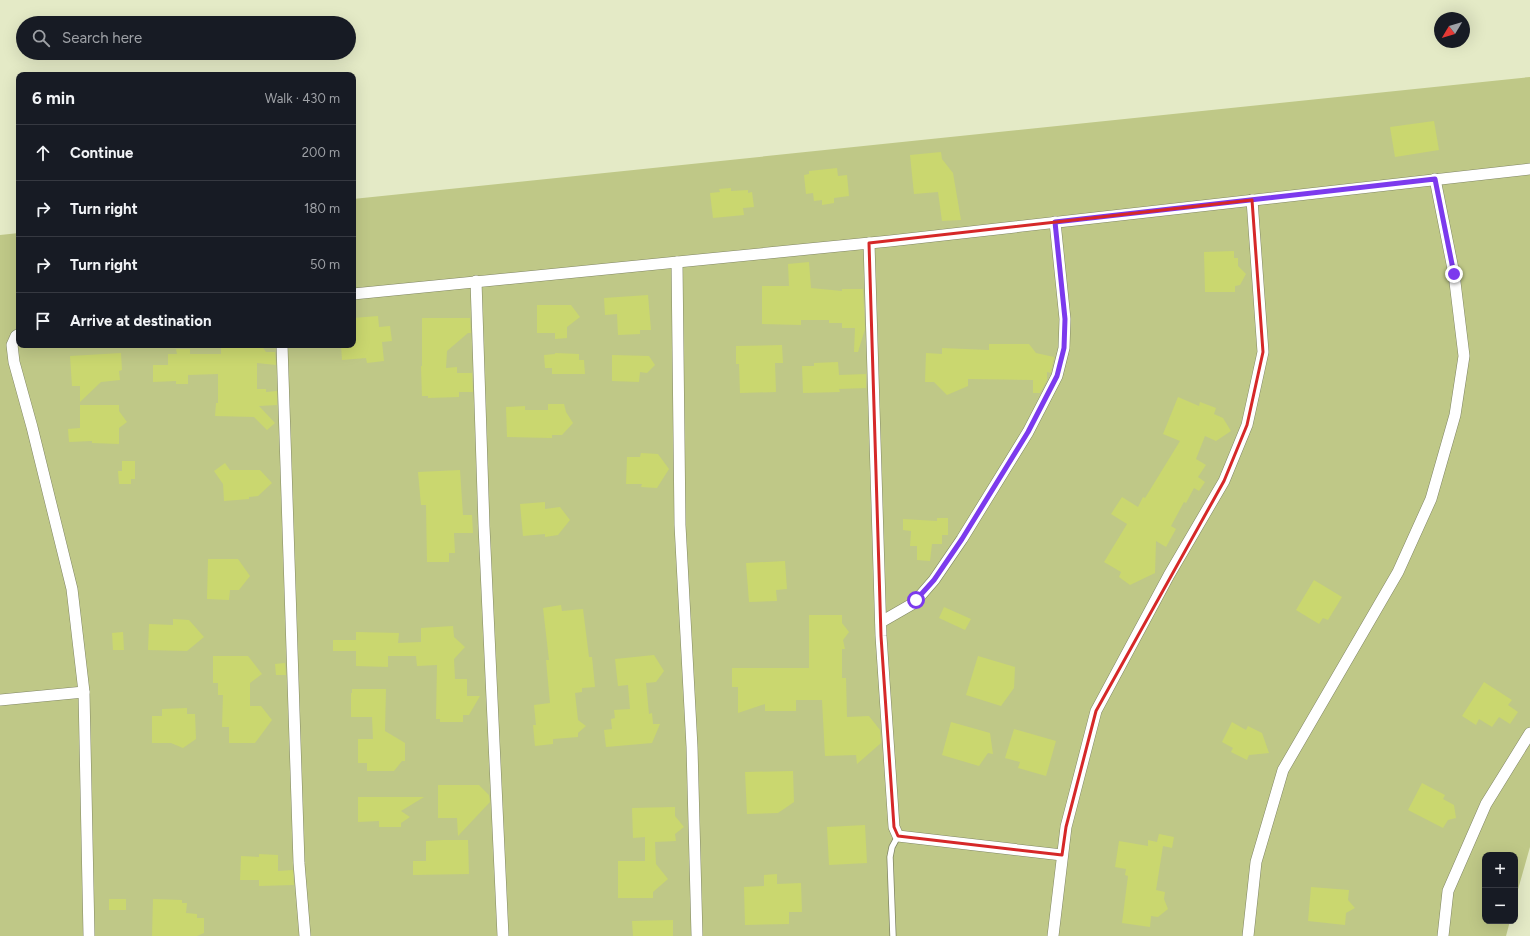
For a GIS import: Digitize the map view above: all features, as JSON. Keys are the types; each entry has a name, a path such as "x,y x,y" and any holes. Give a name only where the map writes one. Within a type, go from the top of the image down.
{"street":[{"path":"356,294 870,243 1530,169"},
{"path":"1248,936 1256,862 1283,770 1398,572 1430,499 1456,415 1464,356 1454,274 1435,179"},
{"path":"1053,936 1066,827 1096,711 1169,575 1224,481 1247,425 1263,352 1252,200"},
{"path":"881,622 914,602 934,580 962,539 1028,432 1057,376 1064,348 1065,319 1055,222"},
{"path":"870,243 881,622 894,827 898,836 1062,855"},
{"path":"677,262 680,525 692,747 697,936"},
{"path":"476,281 484,534 503,936"},
{"path":"16,336 12,345 14,362 32,427 72,589 84,692 89,936"},
{"path":"282,348 299,863 305,936"},
{"path":"0,700 84,692"},
{"path":"1443,936 1448,891 1486,804 1530,733"}],"lane":[{"path":"893,936 890,857 892,847 898,836"}],"highlighted area":[{"path":"1252,200 1263,352 1247,425 1224,481 1096,711 1066,827 1062,855 898,836 894,827 881,636 869,243"}],"green space":[{"path":"1530,77 1530,847 1518,889 1518,852 1482,852 1482,924 1509,924 1506,936 0,936 0,235 16,233 16,348 356,348 356,199"}],"building":[{"path":"1434,121 1439,150 1395,157 1390,127"},
{"path":"941,152 942,159 953,173 961,220 942,221 938,192 914,194 910,155"},
{"path":"837,168 838,176 847,175 849,196 834,198 834,203 822,205 822,200 814,201 813,193 806,194 804,175 809,174 809,171"},
{"path":"731,188 731,191 748,190 748,193 752,192 754,207 743,208 744,215 713,218 710,193 720,192 719,189"},
{"path":"1234,251 1234,258 1238,258 1238,266 1246,274 1240,285 1235,286 1235,292 1205,292 1204,252"},
{"path":"809,262 811,288 842,291 842,289 863,289 865,329 858,352 854,352 855,328 842,328 842,323 829,323 829,320 801,320 801,325 762,324 762,286 789,286 788,264"},
{"path":"648,295 651,330 640,330 640,334 618,335 617,314 605,315 604,298"},
{"path":"537,305 571,305 580,317 567,327 567,338 555,339 555,333 537,333"},
{"path":"378,316 379,327 390,326 392,341 382,342 384,361 367,363 366,358 342,360 341,348 356,348 356,318"},
{"path":"422,318 470,318 471,333 468,333 447,351 446,368 457,367 457,373 472,373 473,392 459,392 459,397 428,398 428,396 422,396"},
{"path":"989,344 1029,344 1036,353 1054,357 1051,373 1047,372 1047,380 1040,393 1033,393 1033,380 968,379 968,386 947,395 934,382 925,382 926,353 942,354 942,348 989,350"},
{"path":"782,345 783,363 775,363 776,392 740,393 739,364 736,364 736,346"},
{"path":"221,348 263,348 266,352 275,352 276,365 257,363 257,389 266,389 266,392 277,391 277,405 259,406 275,423 267,430 254,417 215,416 216,403 218,403 218,374 188,375 188,384 176,384 176,381 153,382 153,365 168,365 168,354 177,354 176,349 190,349 190,354 221,354"},
{"path":"121,353 122,370 119,371 120,380 101,382 80,402 80,386 72,386 70,356"},
{"path":"555,353 579,354 579,360 584,360 585,374 552,374 552,368 545,368 544,355"},
{"path":"612,355 649,356 655,365 647,373 640,372 639,382 612,381"},
{"path":"838,362 839,375 866,374 866,388 839,389 840,392 803,393 802,366 814,366 814,363"},
{"path":"1178,397 1199,406 1200,402 1216,408 1214,414 1223,418 1231,431 1216,441 1205,436 1196,459 1206,465 1198,477 1205,482 1199,491 1194,488 1186,503 1184,502 1171,526 1176,529 1166,547 1156,541 1155,573 1130,585 1119,577 1121,572 1104,562 1127,524 1111,514 1122,497 1138,507 1180,441 1163,434"},
{"path":"548,404 564,404 566,412 573,423 562,435 552,435 552,438 507,437 506,407 525,406 525,410 548,410"},
{"path":"80,405 119,405 119,411 127,422 119,428 119,444 92,443 92,441 69,442 68,429 80,428"},
{"path":"641,453 658,454 669,469 657,488 641,487 642,484 626,484 627,457 640,457"},
{"path":"122,461 135,461 135,479 131,479 131,484 119,484 118,471 122,471"},
{"path":"225,463 230,470 260,470 272,483 258,496 249,497 249,499 224,501 223,484 214,471"},
{"path":"460,470 463,515 472,515 473,533 454,533 455,553 449,553 449,562 427,562 426,505 421,505 418,472"},
{"path":"545,502 545,509 560,507 570,520 558,535 545,537 545,534 523,536 520,504"},
{"path":"937,518 948,518 948,535 942,535 942,544 932,544 930,561 917,560 917,546 910,546 911,531 903,530 903,519 937,521"},
{"path":"208,559 238,559 250,576 239,590 230,590 229,600 207,599"},
{"path":"785,561 787,589 776,590 777,601 749,602 746,563"},
{"path":"1314,580 1342,597 1328,620 1323,618 1319,624 1296,610"},
{"path":"561,605 562,611 583,609 589,657 592,657 595,687 582,688 582,692 575,693 578,720 586,726 578,733 578,737 553,739 553,744 535,746 533,725 536,725 534,705 550,703 546,660 549,660 543,608"},
{"path":"944,607 971,619 965,630 939,618"},
{"path":"809,615 842,615 842,623 849,632 843,640 845,649 842,649 842,678 846,678 847,717 869,716 880,730 881,743 857,764 856,755 825,756 822,700 796,700 796,711 765,711 765,704 738,713 738,687 732,687 732,668 809,668"},
{"path":"173,619 189,620 204,637 187,651 148,650 149,624 173,625"},
{"path":"453,626 454,637 465,647 454,659 455,679 467,679 467,696 480,696 469,715 463,715 463,722 440,722 440,719 436,719 437,665 417,666 416,656 388,656 388,667 356,666 356,651 333,651 333,640 356,640 356,632 399,633 398,643 421,642 421,628"},
{"path":"123,632 124,650 113,650 112,633"},
{"path":"654,655 664,671 656,682 646,683 649,714 652,713 653,724 660,724 652,743 606,747 604,730 612,729 611,719 615,718 614,710 630,709 628,685 618,686 615,659"},
{"path":"213,656 248,656 262,674 250,683 250,706 261,706 272,720 255,743 229,743 229,727 222,727 223,695 218,695 218,683 213,683"},
{"path":"978,656 1015,667 1014,688 1001,706 966,695"},
{"path":"285,663 286,675 276,675 275,664"},
{"path":"1484,682 1512,700 1508,705 1518,712 1510,724 1499,717 1492,727 1479,719 1476,725 1462,716"},
{"path":"352,689 386,689 385,731 405,743 405,761 402,761 394,771 367,771 367,763 358,763 358,739 373,739 372,717 351,717"},
{"path":"187,708 187,714 195,714 196,739 183,748 171,743 152,743 152,716 162,716 162,709"},
{"path":"951,722 990,733 993,754 988,753 979,766 942,755"},
{"path":"1232,722 1246,730 1248,726 1262,733 1269,753 1249,755 1247,760 1231,752 1233,748 1222,742"},
{"path":"1014,729 1056,741 1046,776 1018,768 1020,762 1005,758"},
{"path":"793,771 794,802 778,813 747,814 745,772"},
{"path":"1422,783 1445,795 1443,799 1454,805 1456,818 1448,820 1443,828 1408,810"},
{"path":"438,785 479,785 489,795 490,802 458,836 457,818 438,818"},
{"path":"358,797 424,797 401,811 410,817 401,823 401,827 379,827 379,821 358,822"},
{"path":"675,807 675,816 684,827 675,834 676,841 655,842 656,864 668,879 653,892 653,898 618,898 618,861 645,861 645,837 633,838 632,808"},
{"path":"865,825 867,863 829,865 827,827"},
{"path":"1159,834 1174,837 1172,848 1163,846 1156,890 1165,892 1164,899 1168,909 1158,917 1151,916 1150,927 1122,923 1128,876 1125,875 1126,869 1115,867 1119,841 1148,846 1148,840 1157,842"},
{"path":"468,840 469,874 413,875 413,861 426,861 426,841"},
{"path":"259,854 278,855 278,871 293,870 294,885 259,886 259,880 240,880 241,856 259,857"},
{"path":"777,874 777,884 801,883 802,912 789,912 789,924 745,925 744,887 764,886 764,875"},
{"path":"1311,887 1349,890 1348,900 1355,908 1346,913 1345,925 1308,921"},
{"path":"109,899 126,899 126,910 109,910"},
{"path":"153,899 182,900 182,903 187,903 186,913 197,914 197,918 204,918 204,933 197,936 152,936"},
{"path":"673,920 673,936 633,936 632,921"}],"route":[{"path":"916,600 934,580 962,539 1028,432 1057,376 1064,348 1065,319 1055,222 1435,179 1454,274"}]}
